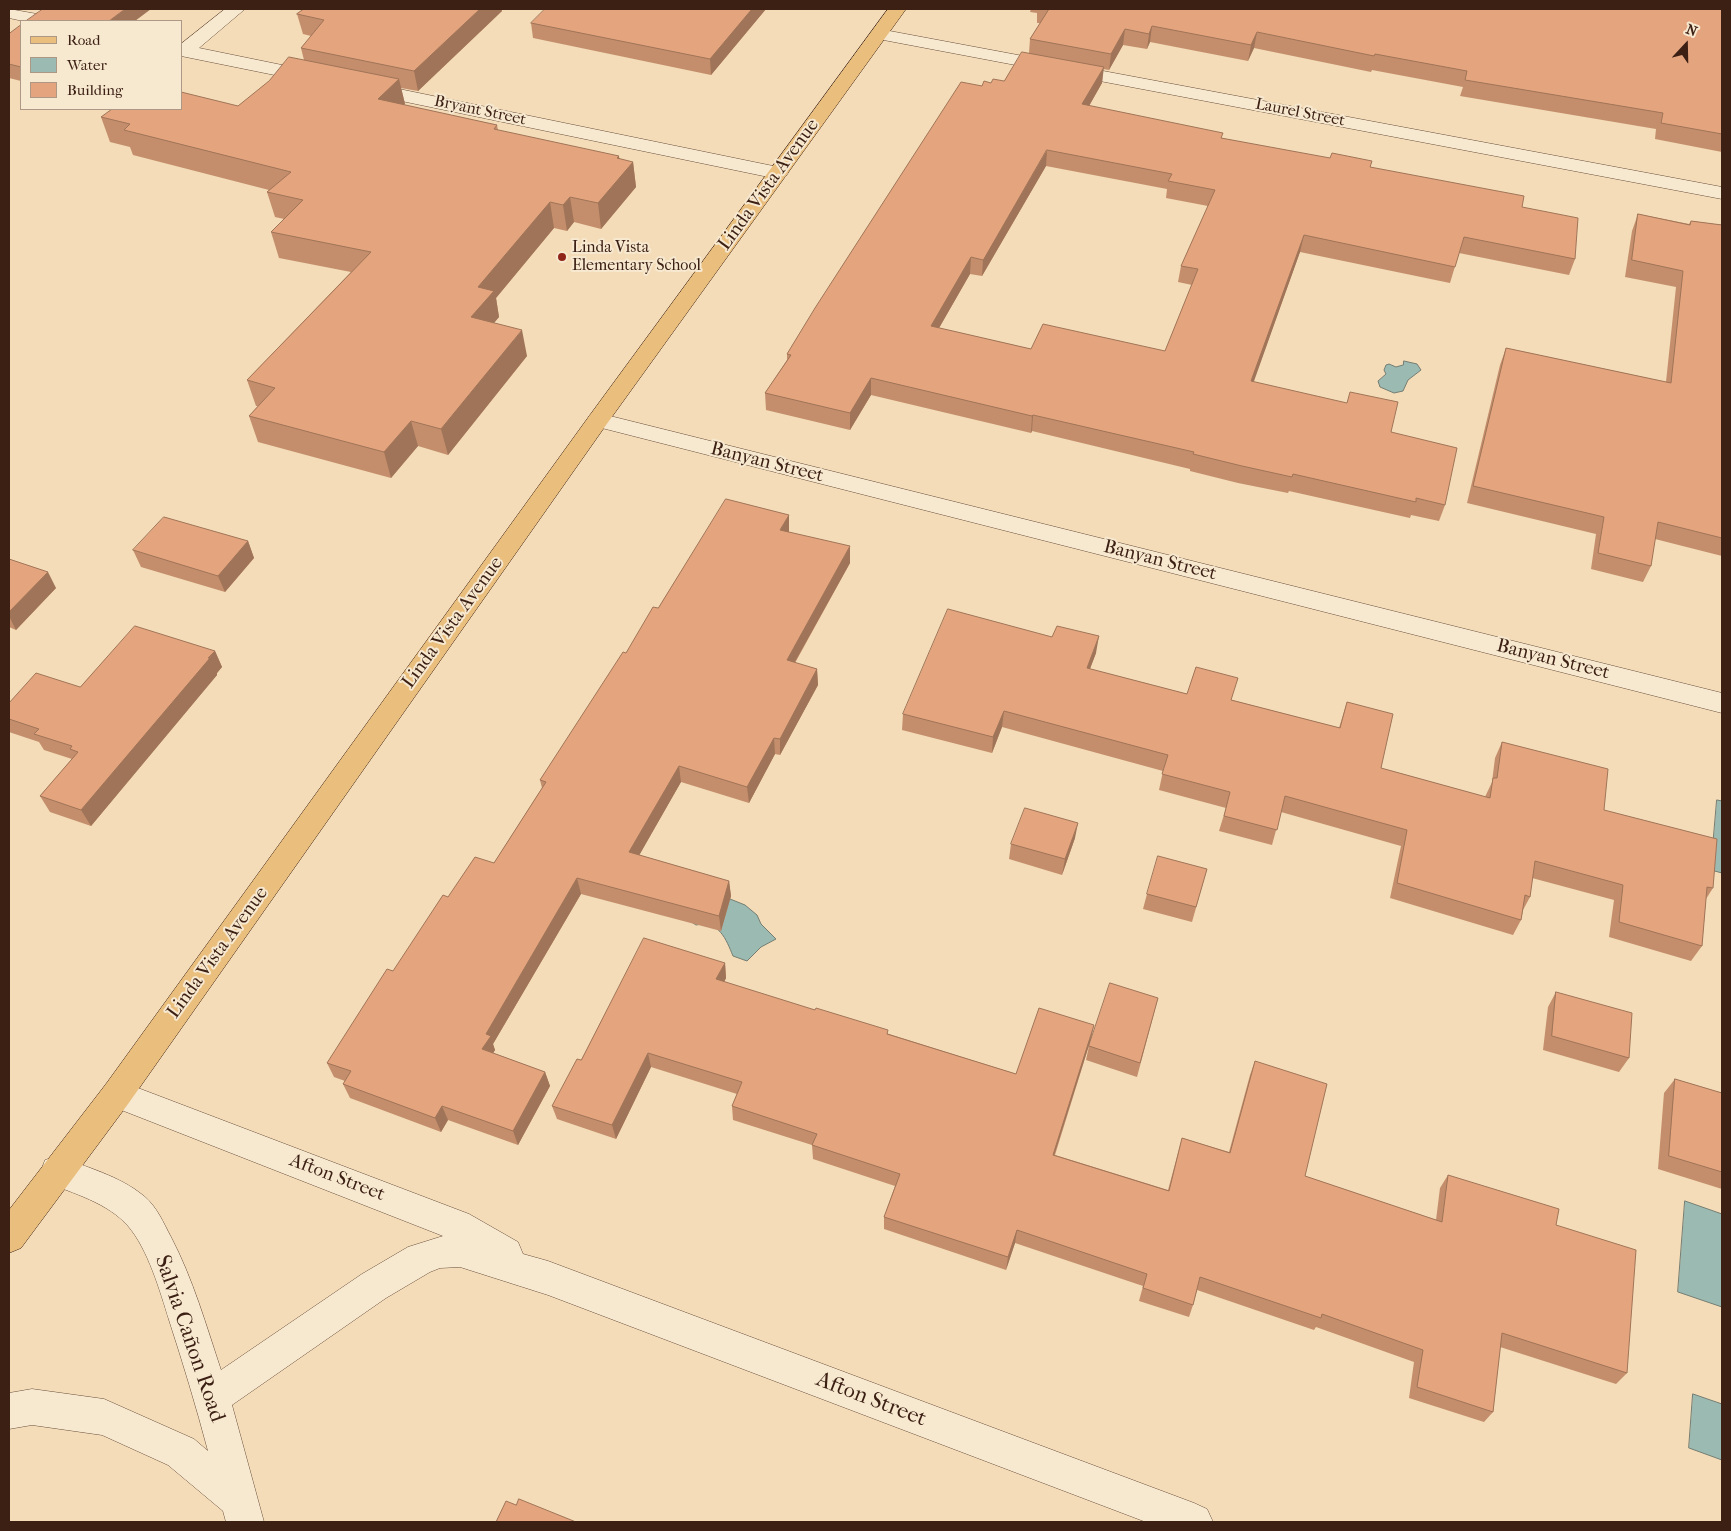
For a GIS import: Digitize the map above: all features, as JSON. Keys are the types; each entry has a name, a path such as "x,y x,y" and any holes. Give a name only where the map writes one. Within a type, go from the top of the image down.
{"main road":[{"name":"Linda Vista Avenue","path":"9,1237 117,1094 598,420 897,9"}],"street":[{"path":"183,50 236,9"},
{"path":"9,13 43,20"},
{"name":"Laurel Street","path":"879,34 1722,193"},
{"path":"183,50 330,81"},
{"name":"Bryant Street","path":"350,85 778,173"},
{"name":"Banyan Street","path":"598,420 1722,703"},
{"name":"Afton Street","path":"117,1094 458,1225 548,1278"},
{"name":"Salvia Cañon Road","path":"57,1172 109,1193 126,1202 143,1216 171,1272 212,1396 242,1511"},
{"name":"Afton Street","path":"212,1396 374,1286 420,1259 440,1252 460,1251 548,1278 1194,1522"},
{"name":"Salvia Cañon Road","path":"9,1411 32,1407 104,1417 181,1452 242,1511"}],"water":[{"path":"1404,361 1417,364 1421,370 1408,380 1403,391 1394,393 1380,387 1378,381 1386,374 1384,370 1386,365 1389,364 1396,367 1403,365"},
{"path":"1717,800 1722,801 1722,873 1711,870"},
{"path":"715,893 745,905 757,915 761,924 776,939 761,947 747,961 733,956 728,943 716,928 704,924 696,925 687,919"},
{"path":"1685,1201 1722,1214 1722,1307 1678,1292"},
{"path":"1693,1394 1722,1404 1722,1460 1689,1448"}],"building":[{"path":"43,9 125,9 110,20 27,20"},
{"path":"304,9 480,9 414,71 301,48 324,20 297,14"},
{"path":"545,9 752,9 710,59 531,23"},
{"path":"1049,9 1722,9 1722,134 1661,123 1663,113 1465,80 1467,71 1375,54 1374,56 1257,32 1251,45 1152,26 1149,34 1125,29 1111,54 1030,39"},
{"path":"20,26 20,67 9,64 9,34"},
{"path":"1022,52 1104,67 1082,104 1223,133 1221,138 1330,158 1332,153 1372,161 1370,167 1524,196 1522,207 1578,218 1575,259 1464,237 1455,267 1304,235 1251,381 1347,403 1350,392 1398,402 1391,432 1457,448 1445,505 1416,498 1416,502 1293,474 1292,477 1242,466 1193,454 1194,452 871,378 850,413 765,393 791,355 787,354 815,308 961,82 982,86 984,81 991,83 993,79 1004,81","holes":["1047,150 1172,174 1168,181 1215,190 1181,266 1198,269 1165,351 1043,324 1031,349 931,326 971,257 983,260"]},
{"path":"289,57 399,79 378,99 497,125 494,129 619,156 617,158 633,162 598,203 570,197 563,205 550,202 478,287 494,291 471,317 522,330 441,429 411,421 384,452 249,416 275,388 247,380 371,252 271,232 303,200 267,192 291,172 124,130 130,124 101,117 111,110 182,110 182,92 238,106 269,81"},
{"path":"1638,214 1690,225 1691,221 1722,225 1722,538 1658,522 1651,566 1598,553 1604,517 1473,486 1506,348 1671,383 1683,271 1632,260"},
{"path":"726,499 789,515 780,530 850,546 787,660 817,669 780,739 774,738 747,787 679,766 629,852 729,881 719,916 577,878 486,1034 491,1036 482,1049 545,1072 513,1131 442,1106 435,1118 343,1084 351,1071 327,1063 387,969 393,971 443,895 448,897 475,857 494,863 546,782 540,780 623,652 626,653 653,607 658,608"},
{"path":"164,517 248,541 218,576 133,550"},
{"path":"9,559 48,572 9,612"},
{"path":"948,609 1052,637 1057,626 1099,636 1087,668 1187,694 1196,667 1238,678 1231,700 1340,728 1347,702 1393,714 1381,768 1490,798 1493,778 1497,778 1502,742 1608,769 1604,810 1717,839 1713,888 1707,887 1702,946 1619,922 1623,885 1535,861 1530,897 1525,895 1521,920 1397,883 1407,830 1285,796 1277,830 1224,816 1230,792 1162,774 1168,755 1004,711 993,737 903,714"},
{"path":"135,626 215,651 81,810 40,796 78,752 70,749 72,746 34,734 39,729 9,719 9,703 36,673 80,687"},
{"path":"1025,808 1078,823 1065,859 1011,844"},
{"path":"1158,856 1207,869 1196,907 1147,894"},
{"path":"644,938 725,963 716,979 815,1010 816,1008 888,1030 887,1034 1016,1074 1039,1008 1094,1025 1053,1155 1169,1191 1182,1138 1230,1153 1255,1061 1327,1084 1305,1176 1442,1222 1448,1175 1559,1209 1556,1225 1636,1250 1627,1373 1502,1333 1493,1412 1417,1387 1423,1350 1322,1314 1321,1318 1200,1277 1193,1305 1143,1288 1147,1274 1017,1230 1008,1257 884,1217 900,1174 812,1145 817,1134 732,1106 742,1082 648,1053 612,1125 552,1106 577,1059 581,1060"},
{"path":"1110,983 1158,998 1140,1063 1089,1046"},
{"path":"1556,992 1632,1013 1629,1058 1552,1036"},
{"path":"1675,1079 1722,1093 1722,1172 1669,1156"},
{"path":"519,1499 576,1522 496,1522 506,1501 516,1505"}],"place":[{"name":"Linda Vista Elementary School","path":"562,257"}]}
